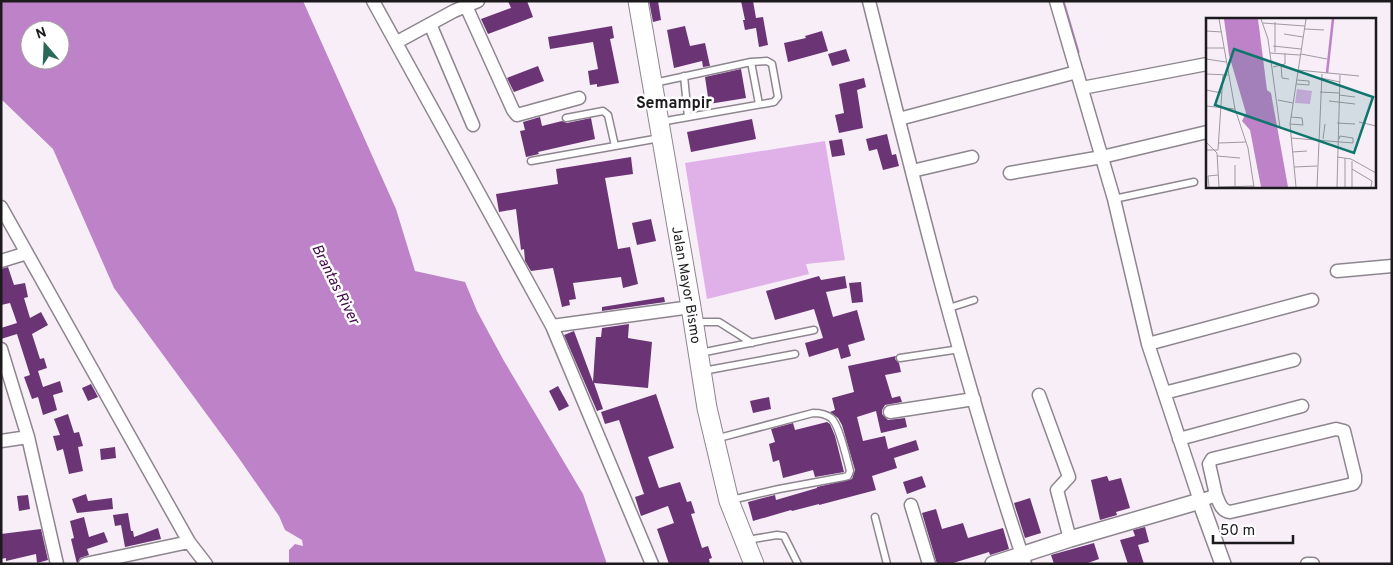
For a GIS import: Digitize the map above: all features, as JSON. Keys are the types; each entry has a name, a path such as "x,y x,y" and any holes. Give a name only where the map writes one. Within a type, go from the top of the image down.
{"main road":[{"name":"Jalan Mayor Bismo","path":"638,1 693,314 707,408 729,501 754,564"}],"street":[{"path":"373,1 552,326 652,564"},
{"path":"397,42 430,24 457,6 478,1"},
{"path":"869,1 960,349 1023,559"},
{"path":"1056,1 1114,199 1148,344 1223,564"},
{"path":"457,6 517,115 579,98"},
{"path":"430,24 472,125"},
{"path":"1082,88 1206,64"},
{"path":"899,120 1077,72"},
{"path":"1010,173 1102,157 1206,132"},
{"path":"912,171 972,157"},
{"path":"1,207 189,542 206,564"},
{"path":"1,261 27,253"},
{"path":"1337,271 1392,266"},
{"path":"1148,344 1312,300"},
{"path":"552,326 693,314"},
{"path":"1,349 28,437 57,564"},
{"path":"1164,393 1294,360"},
{"path":"1039,395 1069,477 1057,490 1070,539"},
{"path":"890,412 974,398"},
{"path":"1179,439 1302,406"},
{"path":"1336,429 1344,431 1355,476 1353,484 1230,512 1222,509 1216,495 1209,464 1212,459 1336,429"},
{"path":"1,441 28,437"},
{"path":"993,564 1023,559 1070,539 1216,495"},
{"path":"911,505 929,564"},
{"path":"85,564 189,542"},
{"path":"1307,564 1312,564"}],"lane":[{"path":"531,161 615,146 661,130 688,117 774,102 778,97 776,80 770,62 751,62 652,83"},
{"path":"751,62 759,104"},
{"path":"684,76 688,117"},
{"path":"566,118 606,112 615,146"},
{"path":"1114,199 1194,182"},
{"path":"949,308 974,300"},
{"path":"693,314 719,322 752,342"},
{"path":"700,363 752,342 814,330"},
{"path":"900,358 960,349"},
{"path":"700,363 795,354"},
{"path":"714,439 813,413 820,413 828,416 835,423 850,471 848,476 844,477 779,489 729,501"},
{"path":"876,516 887,564"},
{"path":"744,540 777,535 784,536 798,564"}],"shaded area":[{"path":"825,141 845,260 806,264 809,274 707,299 685,163"}],"water":[{"name":"Brantas River","path":"1,1 303,1 396,209 415,271 465,282 477,311 504,361 583,494 607,564 289,564 289,550 295,544 303,546 302,540 285,530 279,516 238,457 114,288 53,149 1,99"}],"building":[{"path":"508,1 527,1 533,17 488,34 481,19 511,8"},
{"path":"649,1 658,1 661,20 653,22"},
{"path":"741,1 753,1 756,18 763,17 768,45 759,47 756,28 745,30"},
{"path":"612,26 614,38 610,39 619,83 597,87 597,84 590,85 588,71 598,69 593,42 550,49 548,37"},
{"path":"685,26 690,46 705,43 710,66 703,67 702,61 674,68 667,30"},
{"path":"822,31 828,51 788,62 784,43 806,38 805,36"},
{"path":"846,49 850,61 832,66 828,54"},
{"path":"538,66 544,81 514,92 507,78"},
{"path":"741,69 746,98 709,104 705,77"},
{"path":"864,78 866,87 857,90 863,128 839,133 835,115 844,113 839,84"},
{"path":"540,117 542,126 562,121 567,123 591,118 595,139 538,152 539,154 526,157 520,131 525,130 523,122"},
{"path":"752,119 756,139 691,152 687,132"},
{"path":"887,134 892,155 896,154 899,166 883,170 877,149 869,151 866,139"},
{"path":"842,139 845,155 832,157 829,141"},
{"path":"631,157 633,174 605,178 618,249 630,247 638,284 623,288 621,277 573,283 576,299 569,300 570,305 562,307 553,268 531,271 525,261 524,249 521,250 516,209 499,212 496,194 558,184 556,169"},
{"path":"651,219 656,241 637,245 632,223"},
{"path":"8,267 14,285 25,283 28,297 24,298 30,318 41,312 48,325 32,334 40,359 44,358 47,368 38,371 43,387 60,381 63,392 53,395 57,410 43,415 38,397 32,399 24,377 30,375 17,334 1,339 1,328 17,323 10,303 1,305 1,269"},
{"path":"819,276 821,280 845,276 847,288 826,292 833,317 857,310 865,340 848,345 851,356 841,359 838,348 809,357 805,343 823,338 814,309 775,320 766,291"},
{"path":"861,282 863,302 852,303 849,283"},
{"path":"664,297 665,302 602,311 602,307"},
{"path":"629,324 628,338 652,342 648,388 594,383 603,409 597,411 564,335 574,331 593,382 596,337 601,337 602,328"},
{"path":"896,356 895,359 899,363 901,372 885,375 892,398 900,396 902,402 885,405 882,414 888,420 905,418 907,427 881,433 876,411 857,417 863,441 885,436 888,449 916,440 919,450 894,458 897,468 872,476 876,490 753,521 748,502 775,495 776,500 817,487 852,479 855,470 842,425 838,418 830,412 835,410 832,398 854,392 848,366"},
{"path":"91,384 98,397 88,401 82,388"},
{"path":"558,386 569,406 559,411 549,391"},
{"path":"656,394 674,448 648,457 659,488 680,482 687,502 691,501 695,513 691,514 702,548 708,546 712,558 709,559 710,564 669,564 657,529 674,523 668,506 641,516 635,497 644,494 619,420 605,424 601,412"},
{"path":"769,397 771,409 753,413 750,401"},
{"path":"68,414 74,433 79,432 83,446 78,447 83,471 69,474 63,449 57,451 53,436 60,435 54,419"},
{"path":"827,422 830,424 835,436 844,472 815,477 813,470 783,478 779,460 773,462 769,444 775,442 771,429 793,423 795,430"},
{"path":"115,447 116,458 101,460 100,449"},
{"path":"922,476 926,487 907,494 903,482"},
{"path":"1107,476 1109,481 1121,478 1130,508 1116,512 1117,515 1100,520 1091,480"},
{"path":"86,494 88,501 112,498 113,509 77,513 72,499"},
{"path":"28,495 30,509 19,511 17,496"},
{"path":"1030,498 1041,533 1025,538 1014,503"},
{"path":"936,509 942,529 963,523 968,538 1003,528 1009,549 990,555 989,552 950,564 937,564 922,513"},
{"path":"128,513 134,537 158,528 161,539 125,547 121,525 115,526 113,515"},
{"path":"84,517 89,537 104,532 108,542 87,549 89,555 80,558 77,564 71,539 74,538 70,521"},
{"path":"1145,527 1149,542 1138,545 1144,564 1128,564 1120,540 1135,536 1133,530"},
{"path":"41,529 48,560 37,563 36,554 6,561 6,558 1,559 1,534"},
{"path":"1094,543 1099,559 1085,564 1054,564 1051,555"}],"waterway":[{"path":"1063,1 1078,52"}],"district":[{"name":"Semampir","path":"674,102"}]}
